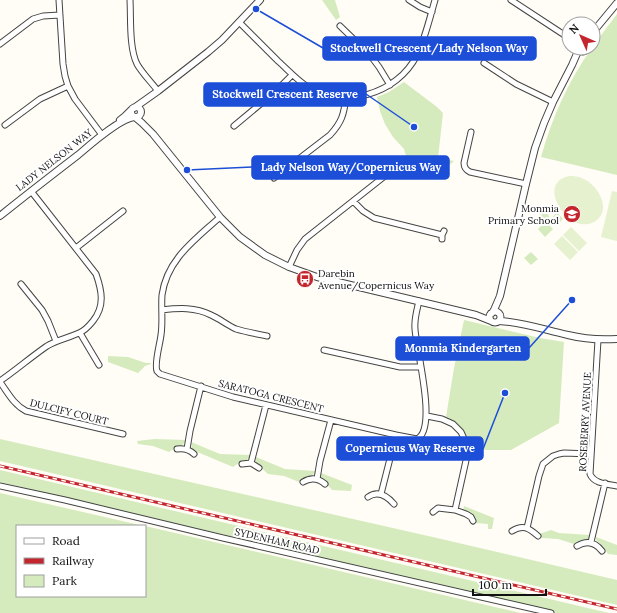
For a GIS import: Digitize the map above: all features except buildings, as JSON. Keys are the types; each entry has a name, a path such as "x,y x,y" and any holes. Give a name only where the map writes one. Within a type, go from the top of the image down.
{"street":[{"path":"60,0 63,64 68,86 75,99 102,135"},
{"path":"130,0 132,46 137,65 158,91"},
{"name":"LADY NELSON WAY","path":"102,135 113,124 126,116 211,49 260,0"},
{"path":"409,0 432,12"},
{"path":"239,22 292,75 306,86 317,92 331,96 346,97 366,95 374,93 390,85 405,73 421,47 435,0"},
{"path":"510,0 561,33"},
{"path":"601,23 617,3"},
{"path":"0,44 33,19 43,16 60,15"},
{"path":"340,26 370,55 390,85"},
{"path":"491,321 489,318 495,309 500,296 537,142 553,102 578,56"},
{"path":"484,62 516,84 553,102"},
{"path":"234,126 276,91 292,75"},
{"path":"5,125 40,100 68,86"},
{"name":"LADY NELSON WAY","path":"141,112 143,106 152,96"},
{"path":"274,178 330,135 341,120 344,112 346,97"},
{"path":"153,134 131,115 133,109 139,108 145,122 153,134 220,217 247,243 265,255 289,267 326,280 476,315 496,323 500,317 500,296"},
{"path":"135,117 139,117 141,112"},
{"name":"LADY NELSON WAY","path":"0,215 102,135 122,122 135,117"},
{"path":"471,132 464,163 466,169 470,172 526,184"},
{"path":"289,267 297,250 305,239 405,160"},
{"path":"0,382 56,341 80,333 98,315 102,301 100,286 96,274 31,191"},
{"path":"353,201 362,211 374,218 443,235"},
{"path":"76,248 123,211"},
{"name":"SARATOGA CRESCENT","path":"220,217 186,247 175,261 166,279 162,296 162,330 155,366 160,374 233,397 413,439 420,438 424,432 426,405 415,328 419,301"},
{"path":"21,284 42,310 48,320 56,341"},
{"path":"162,310 182,308 202,311 211,314 237,329 267,336"},
{"path":"476,315 497,312 500,317 515,323 573,336 598,340 617,340"},
{"path":"80,333 99,365"},
{"name":"ROSEBERRY AVENUE","path":"598,340 590,471 591,477 595,480 617,486"},
{"path":"324,350 400,367 421,367"},
{"name":"DULCIFY COURT","path":"0,382 14,402 26,411 124,435"},
{"path":"187,449 201,386"},
{"path":"251,462 266,405"},
{"path":"426,416 442,419 453,424 461,432 466,443 467,456 455,510"},
{"path":"317,479 320,461 331,420"},
{"path":"381,494 396,435"},
{"path":"177,449 187,449 194,454"},
{"path":"527,528 538,476 543,464 553,456 559,454 591,454"},
{"path":"242,464 251,462 259,468"},
{"path":"303,482 317,479 324,484"},
{"path":"591,542 605,483"},
{"name":"SYDENHAM ROAD","path":"0,486 551,613"},
{"path":"368,497 375,494 381,494 394,504"},
{"path":"433,512 438,508 455,510 469,515 473,521"},
{"path":"512,531 519,528 527,528 538,536"},
{"path":"577,546 591,542 602,551"}],"green space":[{"path":"322,0 335,0 340,17 336,20"},
{"path":"617,14 617,175 541,157 550,128 575,73 586,56 601,56 601,35"},
{"path":"404,82 443,113 438,158 454,161 442,171 416,165 408,159 404,149 393,137 385,124 377,97 389,92"},
{"path":"569,176 584,179 598,191 603,203 603,209 602,214 598,219 588,224 578,223 569,218 561,209 556,199 555,189 559,181"},
{"path":"612,191 617,192 617,241 601,237"},
{"path":"557,212 563,219 556,226 549,220 547,223 553,229 545,237 538,229 544,223 540,220 540,216 543,213 547,213 550,220"},
{"path":"571,227 587,243 579,251 563,235"},
{"path":"562,236 578,252 570,260 554,244"},
{"path":"531,252 538,259 531,265 524,258"},
{"path":"464,320 540,338 564,342 559,423 511,450 473,450 473,443 469,445 466,435 461,428 455,422 446,417"},
{"path":"108,356 128,357 151,364 145,366 138,373 108,362"},
{"path":"0,439 617,580 617,605 0,461"},
{"path":"155,439 186,440 181,446 169,452 153,446 138,444 137,441"},
{"path":"191,442 220,454 251,455 248,459 233,467 195,451 192,448"},
{"path":"256,457 285,469 316,471 314,474 300,480 299,482 284,476 268,474 257,464 255,459"},
{"path":"0,470 609,613 556,613 0,482"},
{"path":"321,473 352,485 351,491 332,490 320,476"},
{"path":"0,493 140,525 16,525 16,597 146,597 146,526 521,613 0,613"},
{"path":"464,506 494,518 492,529 488,529 488,524 476,523 475,518 472,515 463,511"},
{"path":"551,530 559,533 590,536 589,539 574,544 558,539 542,538 539,534"},
{"path":"596,537 617,545 617,555 608,554 603,546 596,540"}],"railway":[{"path":"0,466 617,609"}],"place":[{"name":"Stockwell Crescent/Lady Nelson Way","path":"256,9"},
{"name":"Stockwell Crescent Reserve","path":"414,127"},
{"name":"Lady Nelson Way/Copernicus Way","path":"187,170"},
{"name":"Monmia Primary School","path":"572,214"},
{"name":"Darebin Avenue/Copernicus Way","path":"305,279"},
{"name":"Monmia Kindergarten","path":"572,300"},
{"name":"Copernicus Way Reserve","path":"505,393"}]}
